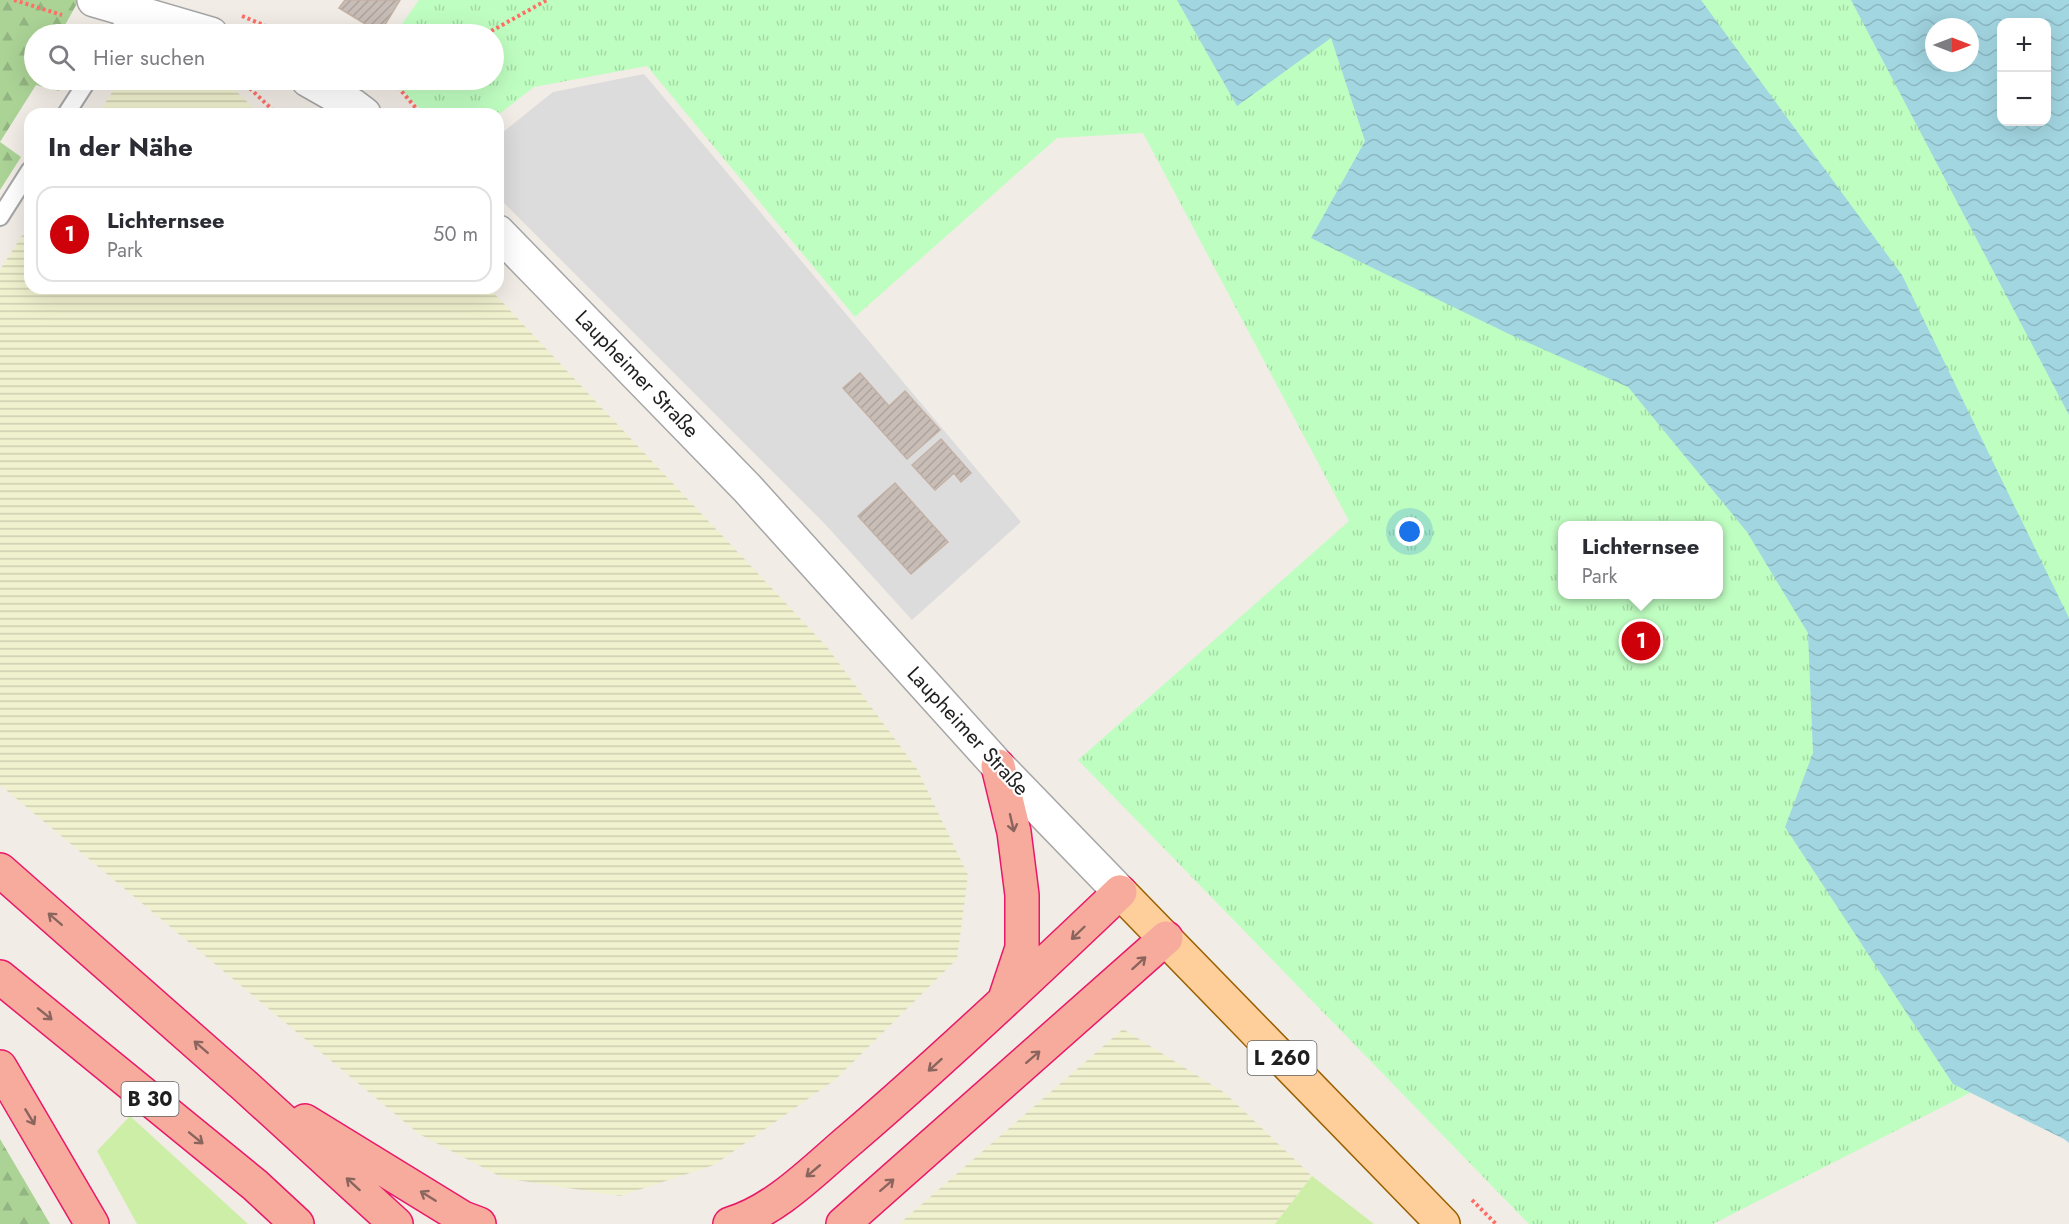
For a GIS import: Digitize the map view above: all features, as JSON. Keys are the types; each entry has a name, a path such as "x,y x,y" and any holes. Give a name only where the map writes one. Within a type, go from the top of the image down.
{"highway":[{"path":"998,766 1014,832 1022,896 1022,948 1003,1004"},
{"path":"0,870 245,1086 396,1224"},
{"path":"730,1224 779,1200 906,1092 1003,1004 1120,892"},
{"path":"843,1224 1166,938"},
{"name":"B 30","path":"0,977 255,1185 297,1224"},
{"path":"0,1067 92,1224"},
{"path":"245,1086 463,1218 479,1224"}],"main road":[{"name":"Laupheimer Straße","path":"1120,892 1443,1224"}],"street":[{"path":"94,0 124,23"},
{"path":"326,90 356,108"},
{"name":"Laupheimer Straße","path":"504,238 747,488 998,766 1120,892"}],"lane":[{"path":"70,108 82,90"},
{"path":"0,217 24,179"}],"path":[{"path":"504,24 547,0"},
{"path":"252,90 271,108"},
{"path":"401,90 416,108"}],"shaded area":[{"path":"644,74 1021,522 912,620 824,523 504,203 504,131 553,92"}],"green space":[{"path":"0,0 79,0 66,24 24,24 24,90 33,90 0,142"},
{"path":"419,0 2069,0 2069,1138 2005,1075 1713,1224 1529,1224 1078,760 1349,521 1143,133 1057,138 855,317 647,66 534,87 504,110 504,108 419,108 402,90 504,90 504,24 402,24"},
{"path":"114,90 234,90 254,108 102,108"},
{"path":"0,142 21,157 0,190"},
{"path":"24,232 24,294 495,294 827,647 917,769 968,875 957,959 836,1079 714,1165 620,1196 503,1178 419,1134 0,785 0,270"},
{"path":"1123,1029 1225,1093 1312,1176 1275,1224 899,1224"},
{"path":"130,1116 248,1224 137,1224 97,1151"},
{"path":"0,1139 50,1224 0,1224"},
{"path":"1312,1176 1374,1224 1275,1224"}],"water":[{"path":"1177,0 1701,0 1902,275 2069,618 2069,1143 1953,1084 1785,827 1813,753 1808,633 1747,532 1628,387 1511,335 1311,238 1365,141 1331,38 1237,106"},
{"path":"1851,0 2069,0 2069,415"}],"building":[{"path":"345,0 400,0 385,24 365,24 339,8"},
{"path":"860,373 889,406 905,391 940,430 907,459 843,388"},
{"path":"941,439 971,473 961,482 954,473 935,490 912,465"},
{"path":"895,483 948,542 911,574 858,516"}],"place":[{"name":"Lichternsee","path":"1641,641"}]}
